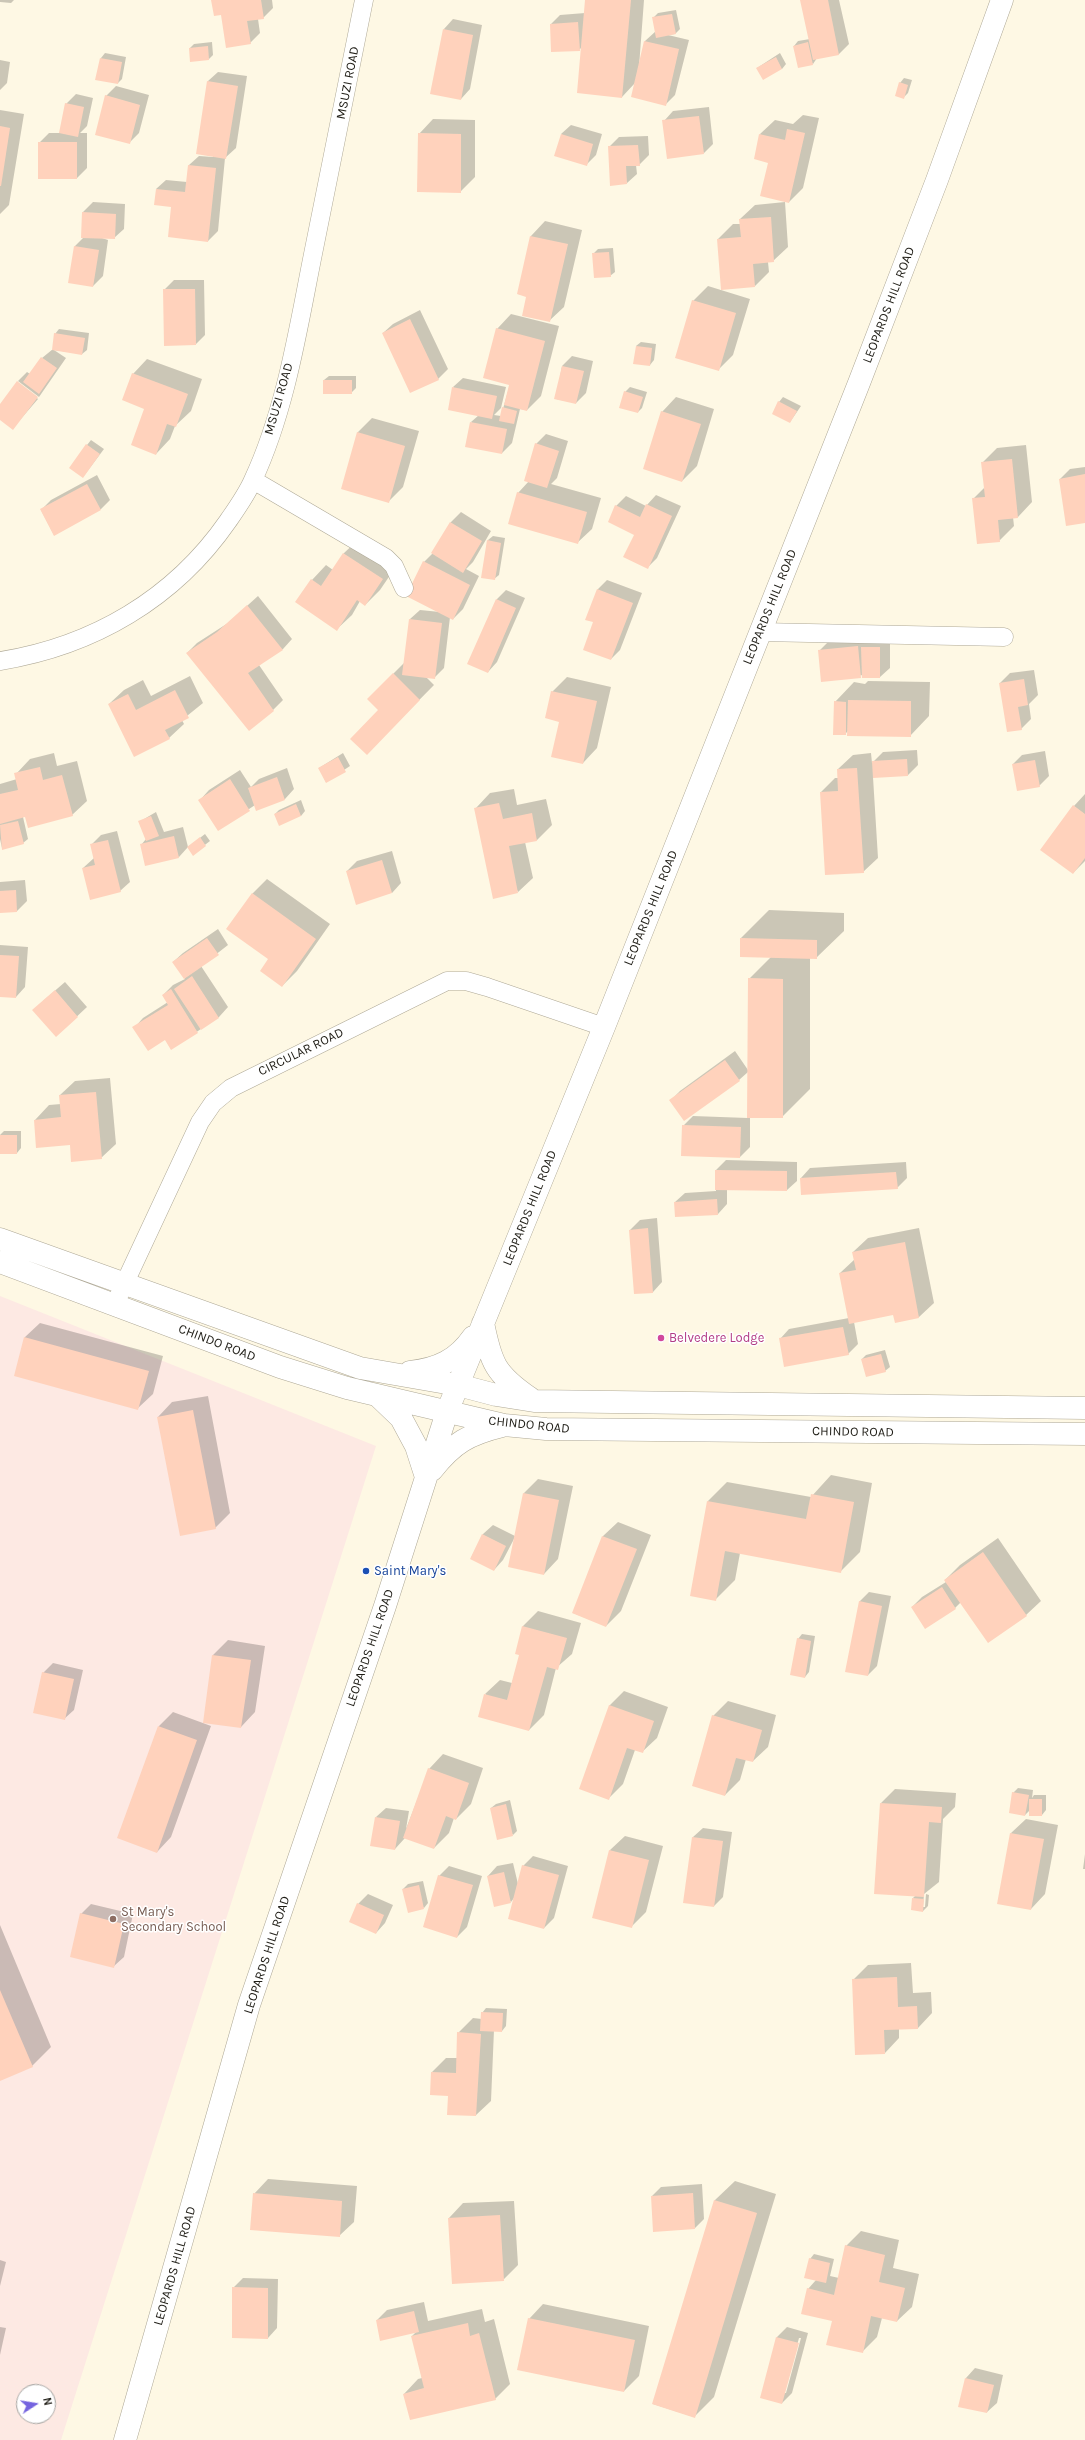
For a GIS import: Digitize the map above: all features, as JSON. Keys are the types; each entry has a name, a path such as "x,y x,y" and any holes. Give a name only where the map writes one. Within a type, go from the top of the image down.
{"main road":[{"name":"LEOPARDS HILL ROAD","path":"125,2440 250,2005 385,1606 447,1412 604,1027 938,180 1002,0"},
{"name":"CHINDO ROAD","path":"0,1239 360,1368 458,1385 496,1395 534,1401 1085,1408"},
{"name":"CHINDO ROAD","path":"0,1262 115,1304 280,1368 378,1395 504,1425 546,1429 1085,1434"},
{"path":"395,1374 431,1370 462,1352 483,1323"},
{"path":"483,1323 489,1355 507,1382 534,1401"},
{"path":"378,1395 401,1418 416,1446 426,1477"},
{"path":"426,1477 446,1452 467,1437 504,1425"}],"street":[{"name":"MSUZI ROAD","path":"0,661 55,649 85,638 121,620 156,598 185,573 213,543 253,480 281,403 297,333 364,0"},
{"path":"253,480 386,558 394,566 404,588"},
{"path":"760,632 1004,637"},
{"name":"CIRCULAR ROAD","path":"115,1304 123,1284 200,1122 213,1103 244,1081 447,981 466,981 487,986 604,1027"}],"shaded area":[{"name":"St Mary's Secondary School","path":"0,1296 376,1446 61,2440 0,2440"}],"building":[{"path":"211,0 261,0 264,19 247,21 251,44 226,48 221,15 214,16"},
{"path":"585,0 631,0 622,98 577,93"},
{"path":"800,0 828,0 839,55 813,60"},
{"path":"672,14 676,34 656,38 652,17"},
{"path":"578,22 580,51 551,52 550,24"},
{"path":"443,29 473,35 461,100 430,94"},
{"path":"644,41 679,49 666,106 631,97"},
{"path":"808,42 813,65 798,68 793,46"},
{"path":"208,46 209,60 190,62 189,48"},
{"path":"776,57 782,69 763,80 756,68"},
{"path":"100,58 122,62 118,84 95,80"},
{"path":"207,81 238,86 226,159 196,154"},
{"path":"899,82 908,85 904,99 895,96"},
{"path":"105,95 140,105 130,144 95,135"},
{"path":"65,103 84,107 78,137 59,133"},
{"path":"699,116 704,154 667,159 662,120"},
{"path":"0,126 10,128 1,186 0,186"},
{"path":"787,129 805,133 789,203 760,196 768,163 754,159 759,134 785,140"},
{"path":"418,133 461,134 461,193 417,192"},
{"path":"561,134 593,144 587,166 554,156"},
{"path":"38,142 77,142 77,179 38,179"},
{"path":"638,145 640,166 626,166 627,184 610,186 608,146"},
{"path":"188,165 216,168 208,242 168,237 171,207 154,205 156,189 185,192"},
{"path":"82,212 116,214 115,239 81,238"},
{"path":"771,217 774,262 753,264 755,287 721,290 717,239 741,237 739,219"},
{"path":"530,236 568,244 550,322 522,316 526,297 517,294"},
{"path":"74,246 99,250 93,287 68,283"},
{"path":"609,252 611,277 594,278 592,253"},
{"path":"163,289 195,289 196,345 164,346"},
{"path":"692,300 736,313 719,371 675,358"},
{"path":"410,319 439,380 410,393 382,333"},
{"path":"496,328 545,341 527,411 504,405 509,385 483,378"},
{"path":"54,333 85,338 82,355 52,350"},
{"path":"636,346 652,348 650,366 633,364"},
{"path":"41,357 57,368 39,394 23,382"},
{"path":"562,366 584,371 576,404 554,399"},
{"path":"132,373 188,394 176,427 167,424 156,455 131,445 144,409 122,400"},
{"path":"323,380 352,380 352,394 323,394"},
{"path":"17,381 38,397 13,430 0,420 0,404"},
{"path":"452,387 497,396 492,419 448,410"},
{"path":"624,391 643,397 638,413 619,408"},
{"path":"778,401 797,411 790,423 772,414"},
{"path":"502,407 517,411 514,424 499,421"},
{"path":"661,411 701,424 682,482 643,469"},
{"path":"470,422 507,429 502,454 465,447"},
{"path":"357,432 405,446 389,503 341,489"},
{"path":"535,443 559,451 547,488 524,481"},
{"path":"86,444 100,454 83,478 69,468"},
{"path":"1012,459 1018,518 998,520 1000,542 977,544 972,498 985,497 981,462"},
{"path":"1085,474 1085,523 1066,526 1059,479"},
{"path":"87,484 101,510 54,536 40,509"},
{"path":"517,492 587,512 578,544 508,524"},
{"path":"646,504 672,516 648,569 623,557 634,535 608,522 615,505 640,517"},
{"path":"450,522 482,541 463,573 431,553"},
{"path":"487,540 501,543 495,580 481,578"},
{"path":"343,553 383,579 365,606 357,600 337,631 295,602 311,579 321,586"},
{"path":"423,561 470,585 453,620 406,596"},
{"path":"597,589 633,603 611,660 583,650 593,622 585,620"},
{"path":"496,599 516,608 488,673 467,664"},
{"path":"247,605 283,650 248,673 274,711 249,731 186,653 217,632"},
{"path":"409,619 442,623 435,679 402,675"},
{"path":"858,646 861,678 821,682 818,650"},
{"path":"861,647 880,647 880,678 862,678"},
{"path":"393,673 420,700 367,755 350,739 378,710 367,699"},
{"path":"1024,679 1028,705 1018,707 1022,730 1007,732 999,683"},
{"path":"175,690 189,718 165,730 170,739 134,757 108,704 128,694 136,710"},
{"path":"551,691 597,701 583,764 551,757 559,722 545,718"},
{"path":"848,700 911,701 911,737 847,736"},
{"path":"834,701 846,702 846,735 833,735"},
{"path":"338,757 346,772 326,783 318,768"},
{"path":"907,759 908,776 873,778 872,761"},
{"path":"1035,760 1040,787 1017,791 1012,764"},
{"path":"40,767 43,780 62,775 73,816 28,828 25,817 0,824 0,794 18,790 14,773"},
{"path":"857,768 864,873 825,875 820,792 838,791 837,769"},
{"path":"277,777 285,800 256,811 248,788"},
{"path":"230,779 250,811 218,831 198,800"},
{"path":"499,803 503,819 532,813 537,841 509,846 518,893 493,899 474,808"},
{"path":"296,804 301,816 279,826 274,814"},
{"path":"1073,805 1085,814 1085,858 1073,874 1040,850"},
{"path":"151,816 159,836 146,841 138,821"},
{"path":"18,821 24,844 2,850 0,825"},
{"path":"174,836 179,858 145,866 140,844"},
{"path":"200,837 206,846 193,856 187,847"},
{"path":"108,840 121,892 90,900 82,868 95,865 90,844"},
{"path":"382,860 392,893 356,905 346,871"},
{"path":"16,890 17,912 0,913 0,891"},
{"path":"252,893 316,939 282,987 260,971 268,959 226,929"},
{"path":"207,938 219,955 184,979 172,962"},
{"path":"740,938 817,940 817,959 740,957"},
{"path":"0,955 19,956 16,998 0,997"},
{"path":"192,976 219,1018 201,1030 174,989"},
{"path":"748,978 783,979 783,1118 747,1118"},
{"path":"171,989 198,1033 171,1050 165,1040 148,1051 132,1027 168,1005 162,995"},
{"path":"55,990 78,1017 56,1037 32,1010"},
{"path":"725,1060 740,1081 684,1121 669,1100"},
{"path":"96,1092 102,1159 71,1162 70,1145 36,1148 34,1120 61,1117 59,1095"},
{"path":"682,1125 741,1127 740,1158 681,1156"},
{"path":"0,1135 17,1135 17,1154 0,1154"},
{"path":"715,1170 787,1171 787,1191 715,1190"},
{"path":"896,1172 898,1189 801,1195 800,1178"},
{"path":"717,1199 718,1215 675,1217 674,1202"},
{"path":"648,1228 653,1293 634,1294 629,1230"},
{"path":"905,1242 919,1318 895,1323 893,1315 849,1324 839,1273 856,1270 852,1252"},
{"path":"843,1327 849,1355 784,1367 779,1338"},
{"path":"24,1337 149,1371 138,1410 14,1376"},
{"path":"881,1354 886,1372 866,1377 861,1359"},
{"path":"193,1410 216,1529 180,1536 157,1417"},
{"path":"523,1493 559,1500 544,1575 508,1567"},
{"path":"811,1494 854,1502 841,1573 725,1551 716,1601 690,1596 707,1501 806,1519"},
{"path":"482,1534 506,1546 494,1571 470,1559"},
{"path":"602,1536 637,1549 606,1627 572,1613"},
{"path":"983,1552 1027,1616 988,1643 944,1580"},
{"path":"942,1587 956,1609 925,1629 911,1607"},
{"path":"859,1601 882,1606 868,1676 845,1672"},
{"path":"522,1626 567,1638 558,1670 547,1667 529,1731 478,1717 484,1694 507,1700 519,1655 515,1654"},
{"path":"797,1638 811,1641 805,1678 790,1675"},
{"path":"212,1655 251,1660 241,1728 203,1723"},
{"path":"42,1672 74,1679 65,1720 33,1713"},
{"path":"609,1705 654,1721 643,1753 627,1748 609,1800 579,1789"},
{"path":"712,1715 762,1730 753,1762 736,1758 725,1796 692,1786"},
{"path":"158,1726 197,1740 157,1853 117,1838"},
{"path":"428,1768 469,1783 456,1820 446,1816 434,1849 403,1838"},
{"path":"1012,1792 1029,1795 1025,1816 1009,1813"},
{"path":"1029,1799 1042,1799 1042,1816 1029,1816"},
{"path":"880,1803 942,1807 941,1823 929,1822 924,1897 874,1894"},
{"path":"506,1804 513,1836 497,1840 490,1808"},
{"path":"375,1817 400,1821 395,1850 370,1846"},
{"path":"1010,1833 1044,1839 1031,1910 997,1904"},
{"path":"692,1837 723,1841 714,1907 683,1903"},
{"path":"609,1850 649,1860 632,1928 592,1918"},
{"path":"522,1865 559,1875 544,1929 508,1919"},
{"path":"504,1872 511,1903 494,1907 487,1876"},
{"path":"438,1875 473,1885 457,1938 423,1927"},
{"path":"419,1885 424,1909 408,1913 402,1889"},
{"path":"912,1898 924,1899 923,1912 911,1910"},
{"path":"357,1903 384,1915 376,1934 349,1922"},
{"path":"80,1913 124,1924 114,1968 70,1957"},
{"path":"897,1977 898,2007 917,2006 918,2029 884,2030 885,2054 855,2055 852,1979"},
{"path":"0,1990 33,2067 0,2081"},
{"path":"481,2012 503,2013 502,2032 480,2031"},
{"path":"457,2032 481,2034 476,2116 447,2115 448,2096 430,2095 431,2072 456,2073"},
{"path":"253,2193 342,2201 340,2237 250,2230"},
{"path":"693,2193 695,2229 653,2232 651,2196"},
{"path":"714,2200 757,2213 695,2418 652,2404"},
{"path":"500,2215 504,2281 452,2284 448,2218"},
{"path":"845,2245 885,2255 879,2282 905,2288 897,2322 871,2316 863,2353 826,2345 832,2321 801,2314 807,2288 834,2295"},
{"path":"809,2258 830,2263 826,2283 804,2278"},
{"path":"232,2287 268,2288 268,2339 232,2338"},
{"path":"414,2311 419,2332 380,2341 376,2320"},
{"path":"528,2318 635,2340 624,2392 517,2370"},
{"path":"468,2323 470,2336 479,2333 496,2400 410,2420 403,2394 424,2388 411,2336"},
{"path":"776,2337 799,2343 782,2404 760,2398"},
{"path":"965,2378 994,2385 987,2413 958,2407"}],"place":[{"name":"Belvedere Lodge","path":"661,1338"},
{"name":"Saint Mary's","path":"366,1571"},
{"name":"St Mary's Secondary School","path":"113,1919"}]}
